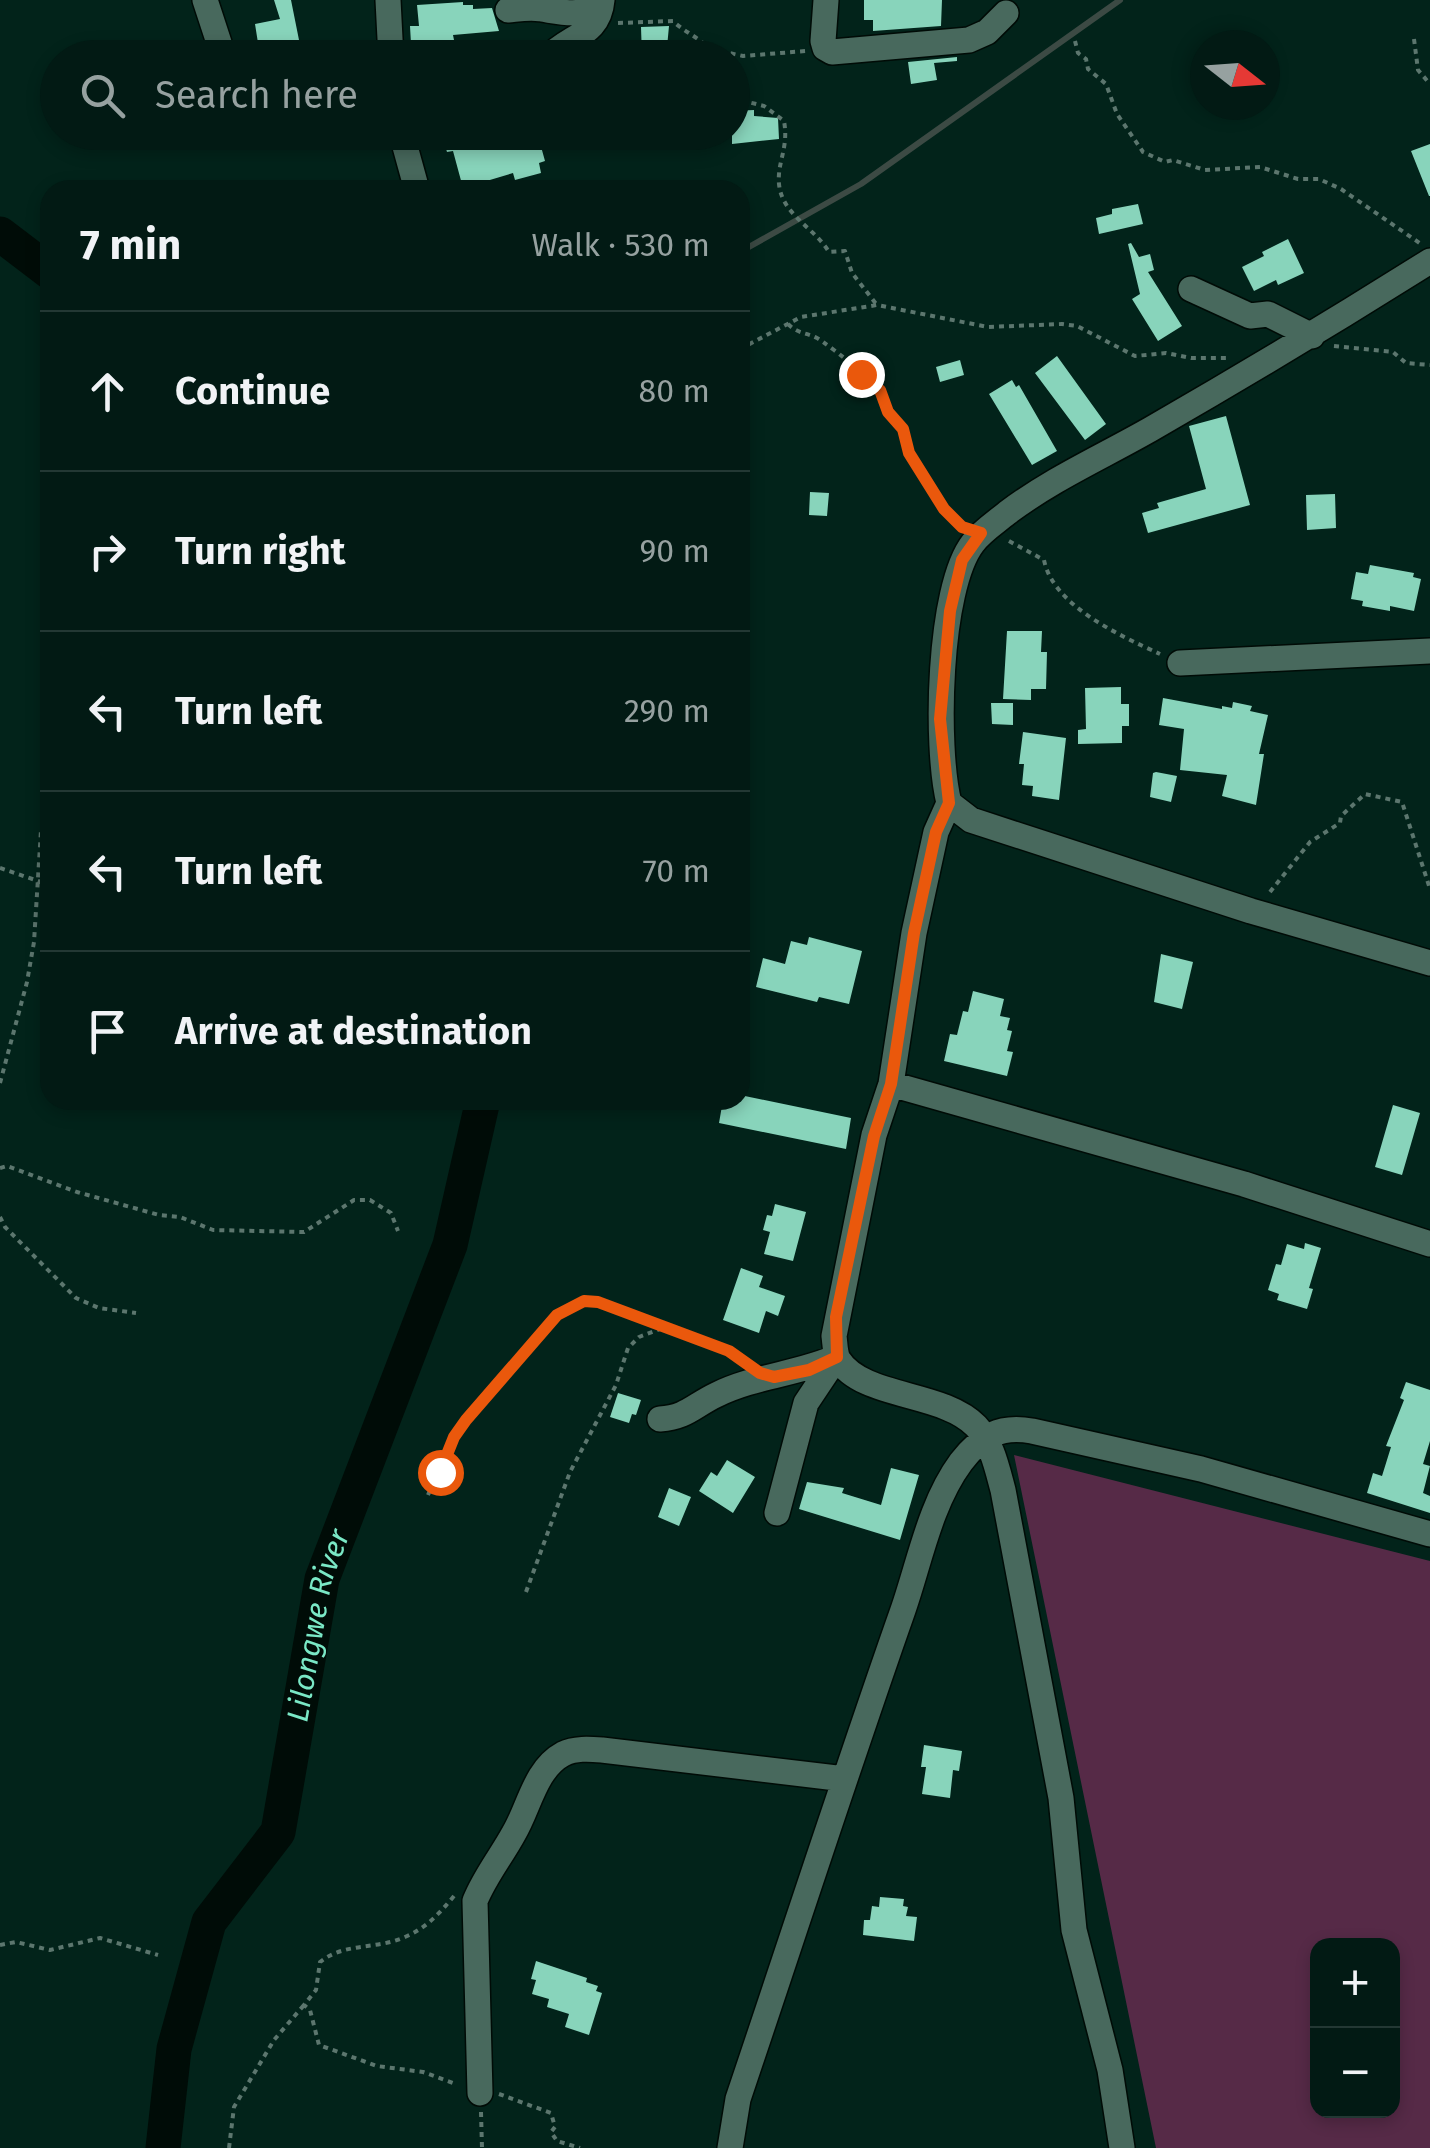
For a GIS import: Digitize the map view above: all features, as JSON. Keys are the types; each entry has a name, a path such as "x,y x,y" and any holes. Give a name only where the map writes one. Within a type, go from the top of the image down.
{"street":[{"path":"205,0 218,40"},
{"path":"388,0 390,40"},
{"path":"826,0 825,48 832,52 969,40 987,32 1006,14"},
{"path":"508,10 537,8 564,14 594,9 601,3"},
{"path":"572,40 588,33 601,3"},
{"path":"406,150 414,180"},
{"path":"1122,2148 1110,2070 1074,1930 1060,1798 992,1453 975,1425 962,1416 868,1382 837,1357 836,1317 874,1136 891,1084 914,933 936,832 949,803 940,719 950,611 962,560 981,533 1046,484 1125,444 1312,336 1430,261"},
{"path":"1191,290 1250,316 1268,314 1312,336"},
{"path":"1180,663 1430,652"},
{"path":"949,803 971,820 996,830 1250,912 1430,963"},
{"path":"891,1084 1244,1184 1430,1244"},
{"path":"660,1419 680,1417 716,1395 809,1370 837,1357"},
{"path":"776,1513 806,1402 837,1357"},
{"path":"730,2148 738,2100 933,1517 956,1470 984,1437 1014,1428 1032,1431 1201,1469 1430,1534"},
{"path":"480,2093 476,1901 484,1878 516,1832 533,1791 560,1755 576,1749 845,1779"}],"path":[{"path":"601,3 620,24 672,21 697,40"},
{"path":"1414,40 1418,70 1430,84"},
{"path":"1075,41 1088,69 1106,84 1117,114 1143,152 1165,162 1173,160 1205,170 1260,167 1298,180 1318,179 1340,189 1420,244 1430,246"},
{"path":"750,55 825,48"},
{"path":"750,102 764,106 784,121 788,140 778,182 788,210 814,232 829,252 845,251 852,272 876,304"},
{"path":"750,344 818,312 876,304 988,328 1077,326 1135,356 1166,352 1191,358 1229,358"},
{"path":"788,324 799,334 818,338 850,362 865,384 880,390 888,412 903,429 909,453 944,509 962,527 1000,537 1044,560 1053,584 1088,618 1180,663"},
{"path":"1312,336 1336,347 1393,352 1406,363 1430,365"},
{"path":"1250,912 1262,894 1272,892 1310,842 1340,823 1340,816 1365,794 1402,802 1430,889"},
{"path":"0,1082 34,942 40,840"},
{"path":"0,868 40,883"},
{"path":"0,1168 7,1166 77,1192 159,1215 180,1217 213,1230 304,1232 354,1200 370,1200 390,1213 398,1231"},
{"path":"0,1217 5,1227 76,1298 100,1308 136,1313"},
{"path":"428,1494 454,1437 557,1315 584,1301 598,1302 729,1351 760,1373 774,1377"},
{"path":"526,1592 570,1472 616,1385 628,1348 639,1337 663,1328"},
{"path":"229,2148 234,2106 274,2040 316,1990 320,1962 335,1951 402,1939 434,1920 458,1891 484,1878"},
{"path":"0,1945 16,1942 50,1950 100,1938 158,1955"},
{"path":"304,2004 310,2010 319,2045 328,2051 353,2055 377,2066 424,2072 480,2093 508,2096 551,2113 555,2126 552,2132 557,2140 580,2148"},
{"path":"480,2093 482,2148"}],"shaded area":[{"path":"1014,1455 1430,1561 1430,2148 1156,2148"}],"building":[{"path":"274,0 291,0 299,40 258,40 255,24 280,19"},
{"path":"864,0 942,0 941,26 873,31 873,20 864,20"},
{"path":"463,2 473,5 473,9 492,8 499,31 453,35 454,40 411,40 410,26 419,26 417,5"},
{"path":"669,26 668,40 641,40 641,27"},
{"path":"957,57 957,61 934,63 937,80 911,84 908,62"},
{"path":"750,110 754,110 754,116 778,118 779,139 750,142"},
{"path":"1430,144 1430,196 1429,196 1411,151"},
{"path":"446,150 542,150 545,161 539,163 541,173 515,180 513,173 490,180 461,180 453,151"},
{"path":"1138,204 1143,224 1099,234 1096,218 1112,214 1112,209"},
{"path":"1288,239 1304,273 1254,291 1242,267"},
{"path":"1128,244 1139,257 1150,254 1154,270 1148,272 1182,326 1158,341 1132,299 1140,294"},
{"path":"1057,356 1106,424 1085,440 1035,373"},
{"path":"960,360 964,375 940,382 936,367"},
{"path":"1012,380 1016,387 1019,385 1057,451 1032,465 989,394"},
{"path":"1226,416 1250,505 1148,533 1142,513 1159,508 1157,503 1206,489 1189,426"},
{"path":"810,492 829,493 827,516 809,515"},
{"path":"1335,494 1336,528 1307,530 1306,495"},
{"path":"1370,565 1414,573 1413,577 1421,579 1414,611 1362,606 1363,601 1351,599 1356,572 1368,574"},
{"path":"1007,631 1042,631 1041,652 1047,652 1046,689 1031,689 1031,700 1003,699"},
{"path":"1121,687 1121,704 1129,704 1129,726 1122,726 1122,743 1078,744 1078,730 1086,729 1085,688"},
{"path":"1163,698 1222,709 1232,708 1233,702 1268,715 1259,754 1264,754 1256,805 1222,796 1227,775 1180,770 1184,729 1159,725"},
{"path":"991,703 1013,703 1013,725 992,724"},
{"path":"1023,732 1066,738 1059,800 1032,796 1033,786 1022,785 1024,764 1019,764"},
{"path":"1156,772 1177,776 1171,802 1150,797"},
{"path":"809,937 862,951 849,1004 819,997 817,1002 756,987 763,958 785,964 791,941 807,945"},
{"path":"1161,954 1193,962 1182,1009 1154,1002"},
{"path":"973,991 1004,999 1000,1016 1010,1018 1007,1030 1012,1031 1007,1051 1013,1052 1007,1076 944,1061 950,1034 957,1035"},
{"path":"750,1097 851,1118 846,1149 719,1123 721,1110 750,1110"},
{"path":"1393,1105 1420,1113 1402,1175 1375,1167"},
{"path":"775,1204 806,1212 793,1261 764,1254 770,1232 763,1230"},
{"path":"1305,1243 1321,1248 1307,1309 1277,1300 1279,1294 1268,1290 1287,1244 1304,1249"},
{"path":"741,1268 763,1276 759,1287 785,1296 778,1316 766,1311 759,1333 723,1320"},
{"path":"1406,1382 1430,1390 1430,1441 1423,1464 1430,1466 1423,1493 1430,1496 1430,1513 1367,1493 1373,1473 1382,1476 1391,1447 1386,1446 1404,1400 1400,1398"},
{"path":"618,1393 641,1400 629,1423 610,1417"},
{"path":"727,1460 755,1477 733,1513 699,1491 711,1472 717,1476"},
{"path":"891,1468 919,1475 900,1540 799,1509 807,1482 844,1488 842,1493 881,1505"},
{"path":"669,1488 691,1497 679,1526 658,1517"},
{"path":"924,1745 962,1751 959,1771 953,1770 950,1798 922,1794"},
{"path":"880,1897 904,1899 903,1906 908,1907 906,1916 917,1917 914,1941 863,1935 864,1920 870,1920 872,1906 879,1907"},
{"path":"536,1961 587,1978 586,1982 598,1986 596,1991 602,1993 589,2035 565,2027 569,2014 547,2007 549,1999 532,1994"}],"waterway":[{"path":"750,246 861,184 1120,0"},
{"name":"Lilongwe River","path":"0,234 40,264"},
{"name":"Lilongwe River","path":"163,2148 174,2049 209,1922 278,1832 322,1579 450,1245 481,1110"}],"route":[{"path":"440,1472 454,1437 466,1420 557,1315 584,1301 598,1302 729,1351 760,1373 774,1377 809,1370 837,1357 836,1317 874,1136 891,1084 914,933 936,832 949,803 940,719 950,611 962,560 981,533 962,527 944,509 909,453 903,429 888,412 880,390 865,384 861,374"}]}
